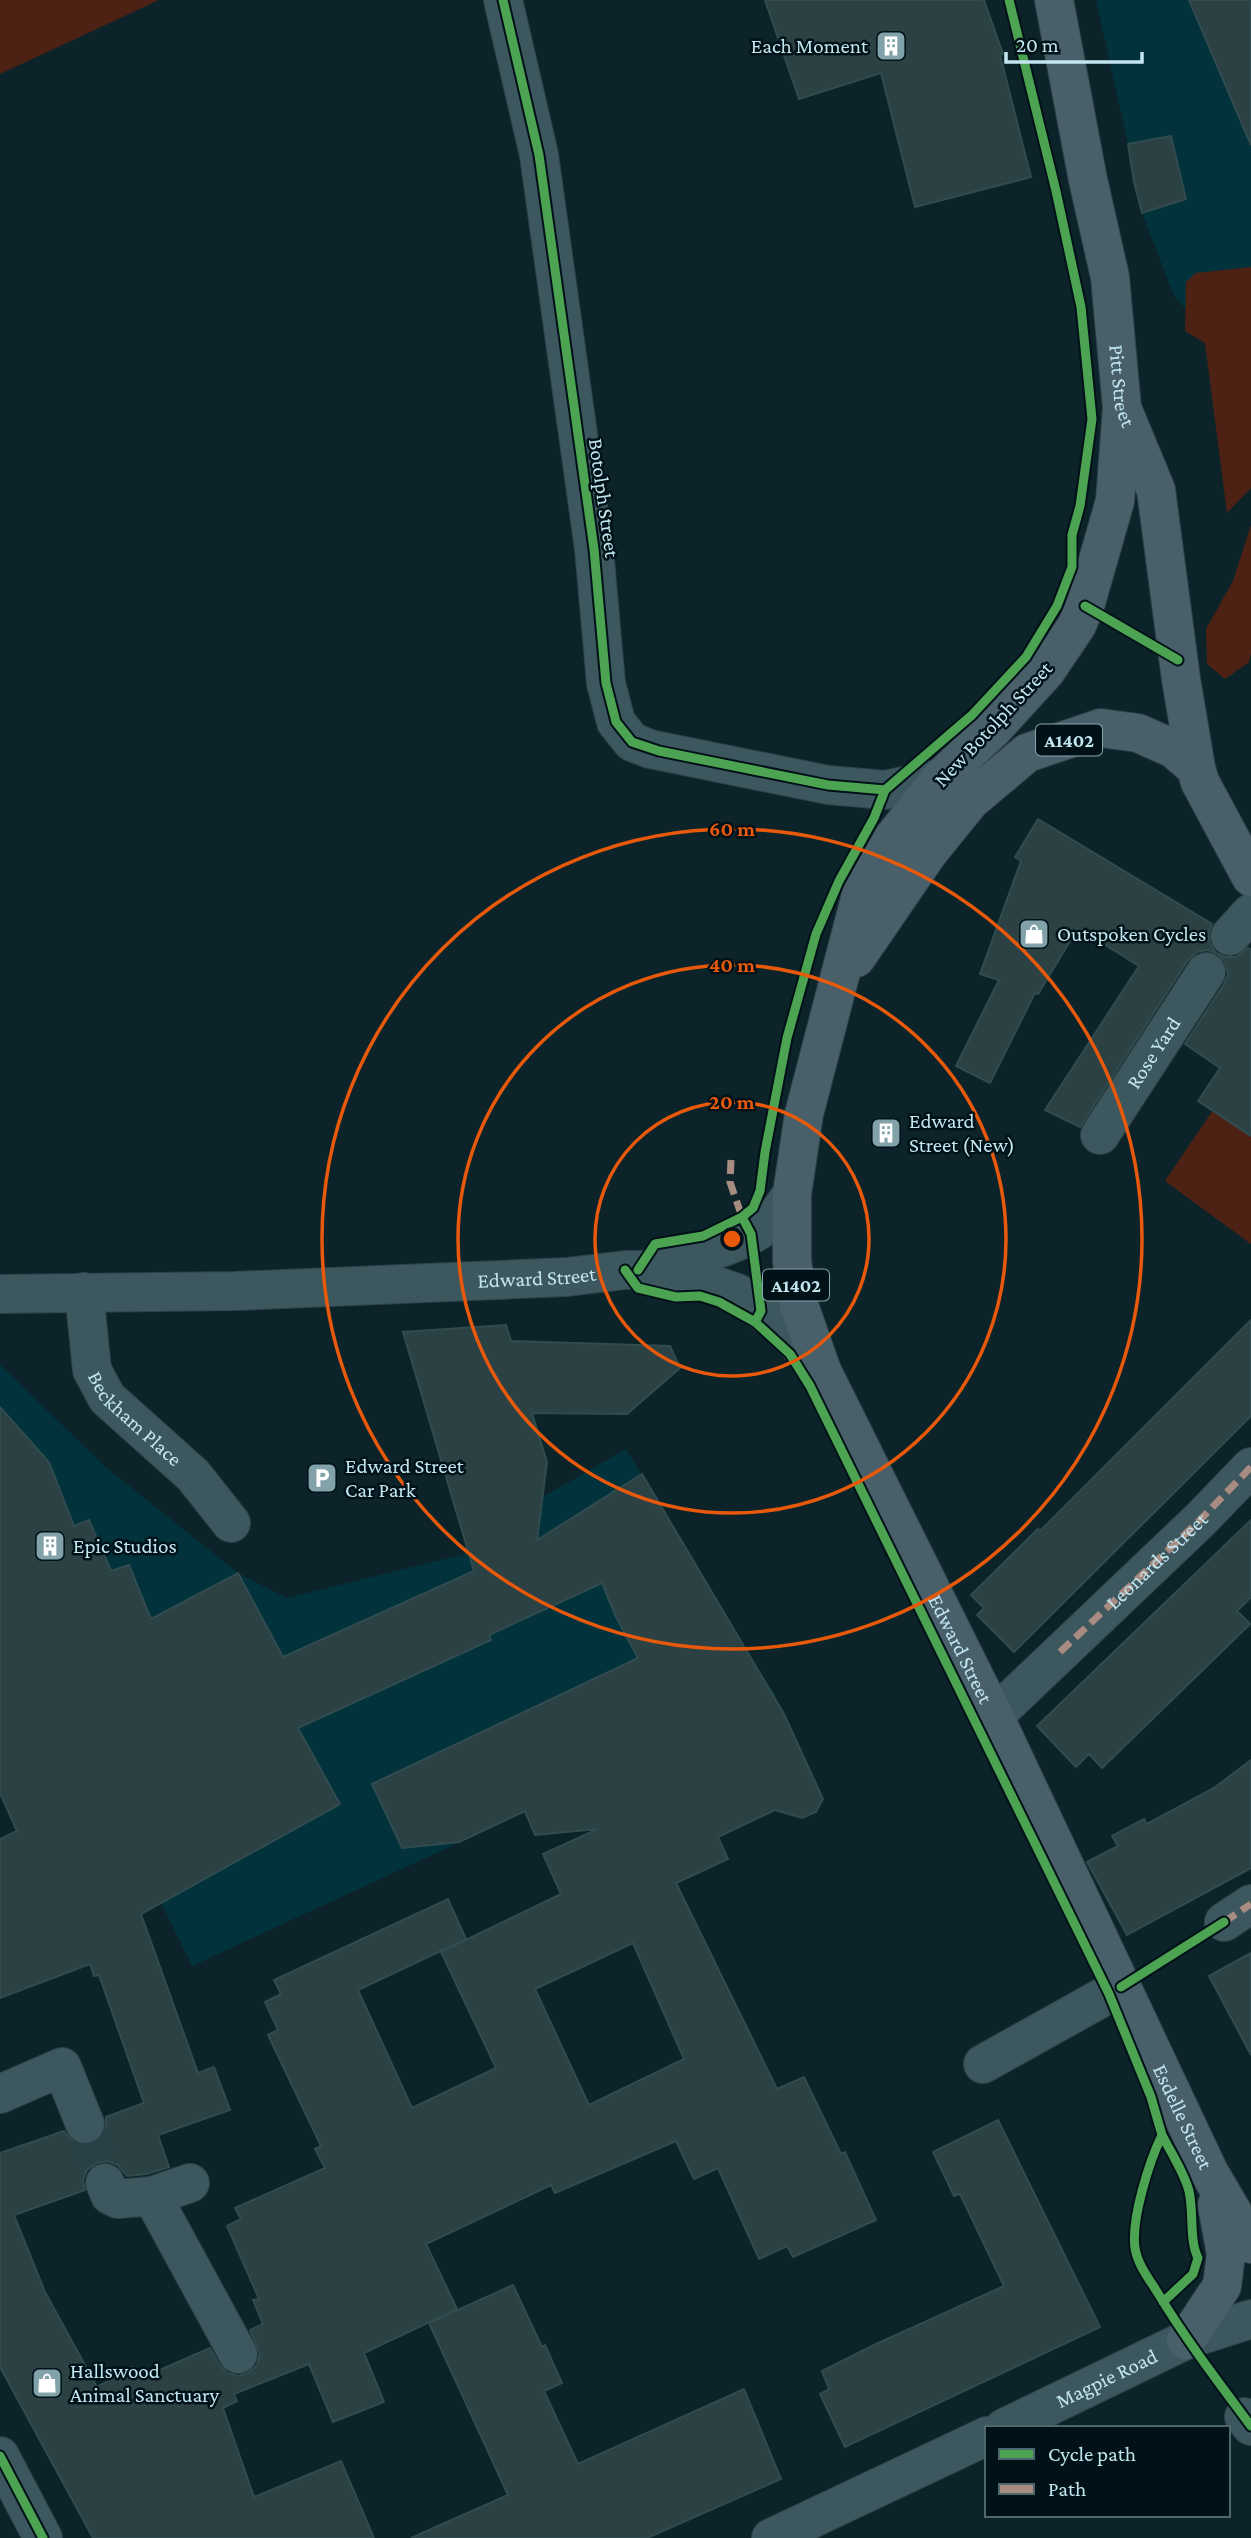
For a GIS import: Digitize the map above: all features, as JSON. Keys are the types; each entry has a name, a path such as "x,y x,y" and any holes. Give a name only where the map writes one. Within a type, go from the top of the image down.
{"main road":[{"name":"Pitt Street","path":"1054,0 1088,180 1110,277 1122,408 1156,490 1181,679 1196,768"},
{"name":"New Botolph Street","path":"822,1371 799,1305 792,1261 792,1194 804,1114 861,895 893,838 941,778 993,729 1046,671 1077,625 1085,607 1115,500 1122,408"},
{"name":"New Botolph Street","path":"839,985 886,912 956,817 970,801 1027,753 1101,728 1138,733 1174,750 1196,768"},
{"name":"A1402","path":"1196,768 1200,782 1251,877"},
{"name":"Edward Street","path":"822,1371 994,1716 1121,1987"},
{"name":"Esdelle Street","path":"1121,1987 1209,2172 1251,2245"},
{"name":"A1402","path":"1197,2353 1218,2296 1226,2254 1209,2172"}],"street":[{"name":"Botolph Street","path":"503,0 539,155 594,549 606,683 616,722 632,742 650,749 828,785 885,790 941,778"},
{"name":"Rose Yard","path":"1100,1135 1206,972"},
{"name":"New Botolph Street","path":"643,1270 714,1250 751,1234 771,1221 792,1194"},
{"name":"Edward Street","path":"0,1294 262,1290 567,1277 625,1269 643,1270 694,1278 737,1293 782,1326 822,1371"},
{"name":"Beckham Place","path":"84,1292 92,1370 107,1398 193,1475 231,1523"},
{"name":"Leonards Street","path":"1060,1652 1201,1519 1251,1467"},
{"name":"Edward Street","path":"994,1716 1060,1652"},
{"path":"983,2064 1121,1987"},
{"path":"0,2094 76,2062 85,2124"},
{"path":"105,2183 110,2195 118,2199 152,2196 190,2183"},
{"path":"152,2196 238,2354"},
{"name":"Magpie Road","path":"1009,2426 1197,2353 1251,2319"},
{"path":"771,2538 985,2437"},
{"path":"0,2456 23,2521"}],"shaded area":[{"path":"0,0 159,0 0,74"},
{"path":"1096,0 1251,0 1251,334 1202,327 1174,296 1142,213"},
{"path":"1251,267 1251,488 1227,513 1205,343 1185,331 1186,282 1196,273"},
{"path":"1251,525 1251,653 1249,662 1225,679 1207,664 1206,629 1233,581"},
{"path":"1213,1110 1251,1136 1251,1244 1165,1181"},
{"path":"0,1365 108,1469 238,1573 287,1598 465,1554 465,1542 626,1449 776,1696 192,1966 47,1667 0,1685"}],"building":[{"path":"765,0 984,0 1003,54 1000,55 1031,177 915,207 881,73 799,99"},
{"path":"1189,0 1251,0 1251,145"},
{"path":"1171,136 1186,199 1142,213 1128,144"},
{"path":"1038,819 1212,924 1209,942 1216,953 1236,957 1248,948 1251,950 1251,1136 1198,1101 1220,1068 1185,1044 1228,974 1225,962 1218,954 1208,950 1197,952 1188,960 1080,1127 1045,1110 1139,966 1078,928 1038,994 1035,993 990,1083 956,1066 999,980 980,974 1021,861 1015,857"},
{"path":"1251,1320 1251,1416 1014,1652 977,1615 984,1608 971,1595 1038,1529 1040,1531"},
{"path":"506,1325 511,1341 670,1346 680,1368 627,1414 532,1413 547,1462 537,1540 642,1474 784,1714 823,1799 816,1812 802,1818 775,1810 718,1837 728,1859 676,1883 777,2089 804,2077 841,2154 845,2152 876,2220 793,2257 787,2246 759,2259 718,2168 694,2179 676,2141 555,2193 551,2185 426,2244 457,2309 364,2353 384,2402 333,2422 309,2364 234,2394 237,2401 223,2408 254,2497 341,2461 374,2538 93,2538 0,2367 0,2153 64,2131 72,2142 83,2146 93,2144 103,2137 106,2117 144,2103 99,1975 94,1976 90,1964 0,1998 0,1839 17,1831 0,1793 0,1407 49,1462 74,1526 89,1520 111,1571 129,1565 151,1619 238,1573 283,1657 474,1571 403,1332","holes":["602,1583 638,1658 372,1784 402,1848 459,1842 525,1811 535,1835 598,1829 543,1854 561,1894 441,1952 496,2068 412,2108 358,1990 466,1939 448,1899 274,1980 281,1994 265,2002 278,2030 268,2035 321,2146 315,2149 325,2168 235,2208 241,2219 227,2226 259,2299 253,2300 263,2324 250,2330 260,2354 257,2365 248,2373 238,2376 227,2373 210,2348 139,2379 133,2367 97,2387 45,2292 14,2215 85,2190 83,2180 87,2170 97,2163 107,2161 118,2165 127,2176 147,2174 169,2167 158,2135 230,2110 214,2067 198,2073 141,1914 340,1804 298,1728 491,1640 489,1635","633,1943 684,2059 589,2105 535,1989"]},
{"path":"1251,1520 1251,1597 1237,1611 1250,1624 1102,1768 1089,1754 1076,1767 1037,1726"},
{"path":"1251,1760 1251,1868 1127,1935 1087,1862 1118,1846 1112,1836 1144,1819 1147,1824 1214,1788"},
{"path":"1251,1953 1251,2055 1209,1976"},
{"path":"998,2120 1100,2327 845,2447 820,2394 829,2389 822,2371 1004,2286 960,2194 954,2196 933,2152"},
{"path":"513,2285 562,2383 544,2391 578,2464 744,2389 781,2479 647,2538 411,2538 508,2495 429,2323"}],"tunnel":[{"path":"85,2124 105,2183"}],"marked path":[{"path":"731,1160 730,1182 742,1217 739,1218"},
{"path":"1060,1652 1201,1519 1251,1467"},
{"path":"1224,1922 1251,1904"}],"cycle path":[{"path":"503,0 539,155 594,549 606,683 616,722 632,742 659,751 828,785 885,790"},
{"path":"1009,0 1056,191 1081,307 1092,419 1080,506 1072,535 1072,567 1057,606 1026,657 972,715 885,790 874,818 839,881 816,934 787,1038 760,1191 753,1208 742,1217 751,1234 761,1311 755,1322 790,1354 810,1386 1109,1994 1151,2097 1162,2135 1138,2207 1134,2236 1139,2261 1181,2329 1251,2426"},
{"path":"1085,606 1178,660"},
{"path":"638,1270 655,1244 703,1236 742,1217"},
{"path":"625,1270 638,1288 676,1297 700,1296 719,1302 755,1322"},
{"path":"1121,1987 1224,1922"},
{"path":"1162,2135 1187,2184 1198,2258 1193,2274 1163,2302"},
{"path":"0,2456 43,2538"}],"place":[{"name":"Each Moment","path":"891,46"},
{"name":"Outspoken Cycles","path":"1034,934"},
{"name":"Edward Street (New)","path":"886,1133"},
{"name":"Edward Street Car Park","path":"322,1478"},
{"name":"Epic Studios","path":"50,1546"},
{"name":"Hallswood Animal Sanctuary","path":"47,2383"}]}
